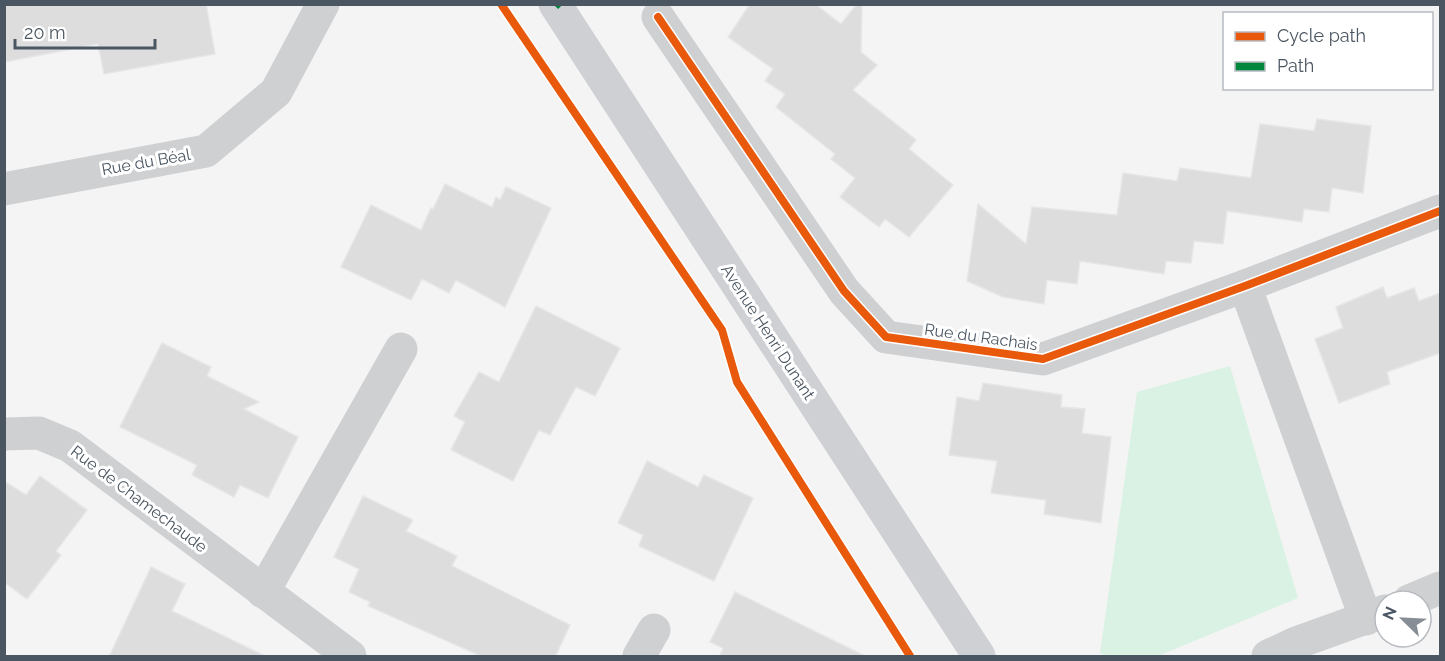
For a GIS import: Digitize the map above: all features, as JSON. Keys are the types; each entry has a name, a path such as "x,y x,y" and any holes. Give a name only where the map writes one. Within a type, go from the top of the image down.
{"main road":[{"name":"Avenue Henri Dunant","path":"555,5 979,657"}],"street":[{"name":"Rue du Béal","path":"4,189 206,151 276,92 323,4"},
{"name":"Rue du Rachais","path":"658,17 844,291 886,338 1043,359 1245,286 1440,211"},
{"path":"1245,286 1373,607"},
{"path":"263,592 401,349"},
{"name":"Rue de Chamechaude","path":"4,434 39,433 70,446 350,657"},
{"path":"1268,657 1296,643 1373,616"}],"green space":[{"path":"1230,366 1298,598 1158,656 1107,656 1100,653 1137,392"}],"building":[{"path":"4,4 206,4 215,54 104,74 98,44 4,62"},
{"path":"750,4 815,4 841,24 857,4 862,4 861,52 877,65 853,90 916,140 909,149 953,185 909,237 885,219 879,227 840,197 855,178 831,159 835,154 776,107 785,94 765,81 773,69 728,37"},
{"path":"1317,119 1371,126 1363,193 1332,188 1329,212 1304,209 1302,222 1227,211 1223,244 1194,241 1191,263 1166,261 1164,274 1080,261 1077,284 1047,280 1044,304 1003,297 967,281 978,204 1026,244 1032,207 1117,215 1123,173 1177,181 1180,168 1251,178 1260,124 1314,131"},
{"path":"445,184 492,207 496,197 500,200 506,187 551,208 505,307 456,280 449,293 422,279 411,300 341,267 371,205 421,230"},
{"path":"1383,287 1387,298 1414,288 1419,301 1440,293 1440,353 1387,372 1390,384 1339,403 1315,339 1343,328 1336,307"},
{"path":"536,306 620,348 595,396 576,387 550,435 539,430 513,481 451,450 465,422 454,416 479,372 499,382"},
{"path":"162,343 211,367 207,376 259,402 244,409 298,437 268,498 240,485 234,497 192,475 197,465 120,427"},
{"path":"983,383 1062,395 1061,407 1085,409 1082,433 1111,437 1101,523 1044,514 1046,500 991,493 997,461 949,455 957,397 979,401"},
{"path":"647,461 698,487 704,475 753,498 714,581 639,546 643,535 618,523"},
{"path":"40,476 87,510 56,551 61,555 27,599 4,582 4,481 26,495"},
{"path":"363,496 413,520 406,531 457,556 452,566 570,625 555,657 483,657 368,606 370,602 349,592 359,569 334,557"},
{"path":"151,567 185,584 172,611 267,657 109,657"},
{"path":"735,592 867,657 719,657 723,648 710,642"}],"marked path":[{"path":"556,7 559,4"}],"cycle path":[{"path":"501,4 722,330 737,382 910,656"},
{"path":"658,17 844,291 886,337 1043,359 1245,286 1440,211"}]}
